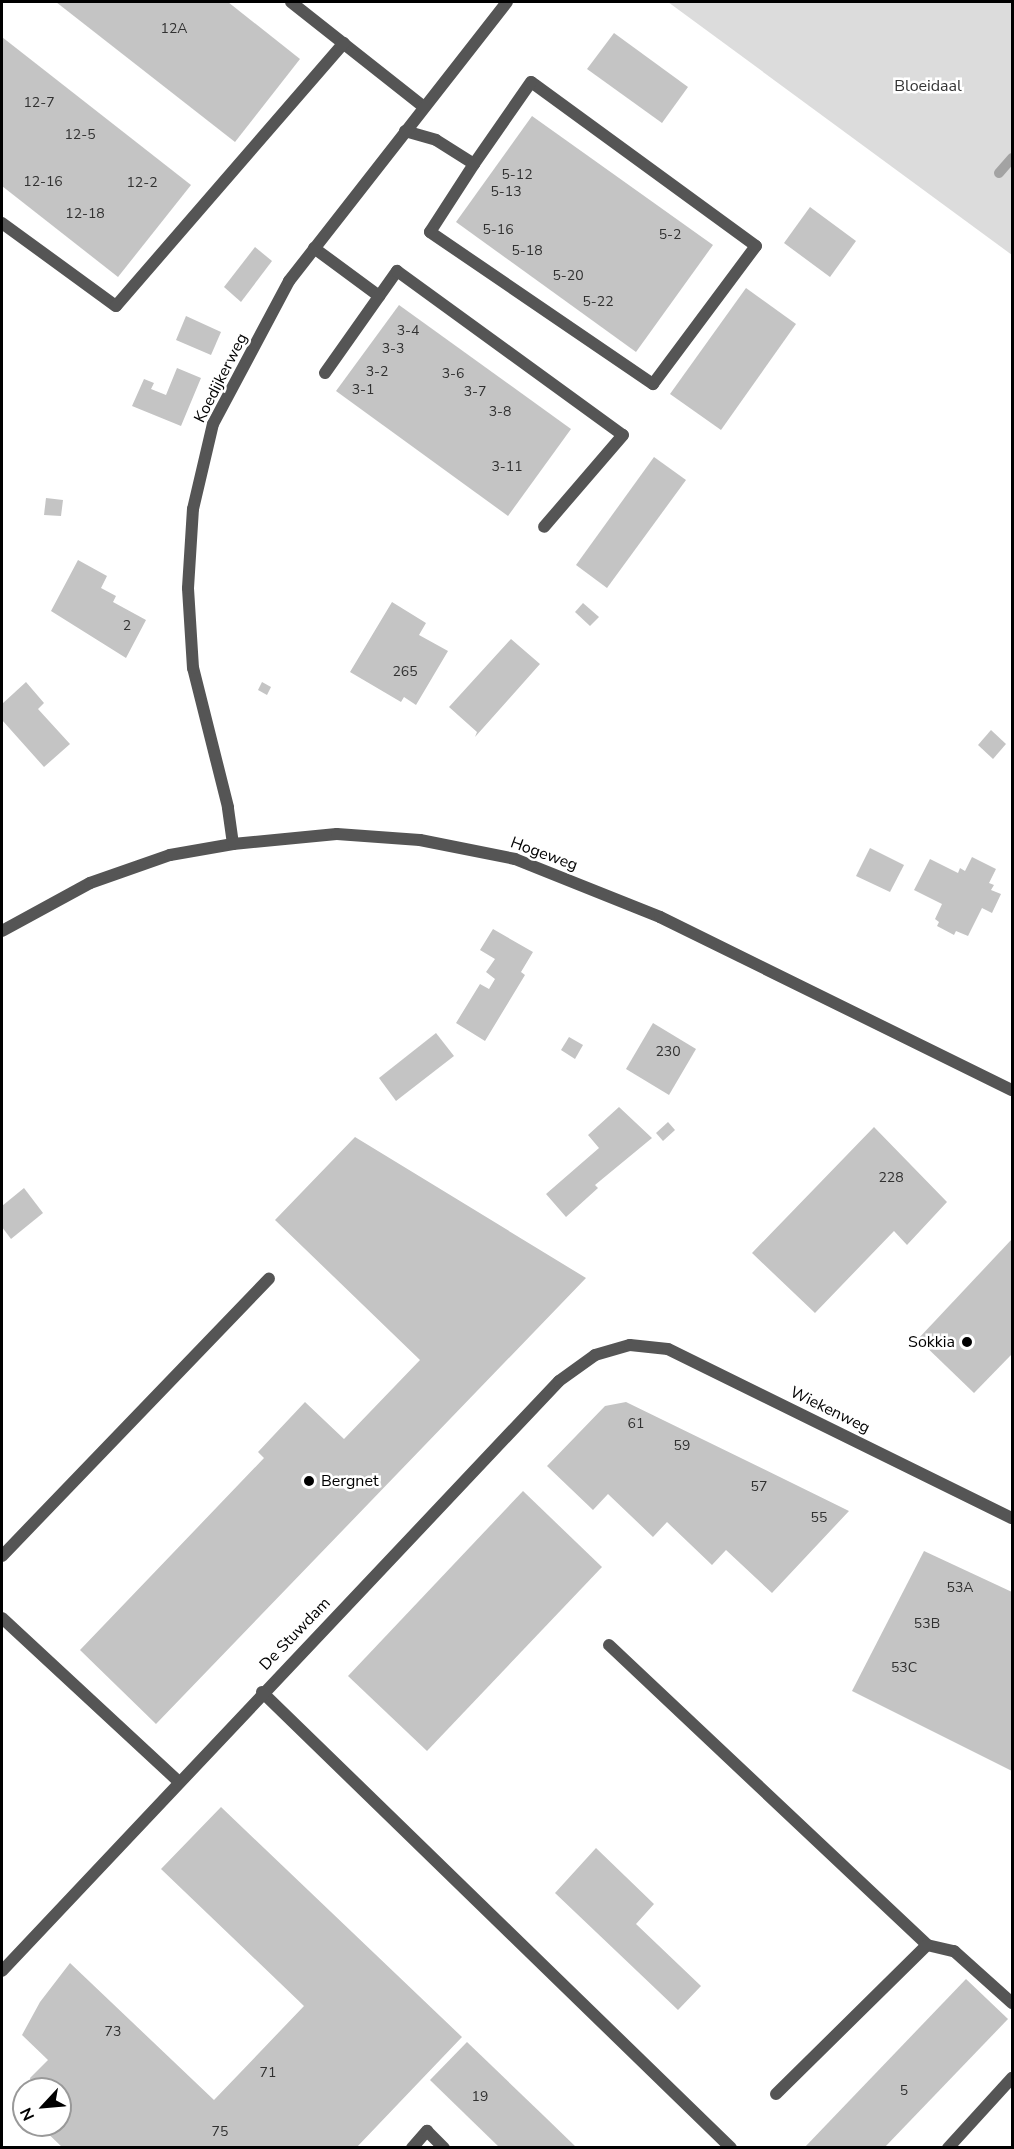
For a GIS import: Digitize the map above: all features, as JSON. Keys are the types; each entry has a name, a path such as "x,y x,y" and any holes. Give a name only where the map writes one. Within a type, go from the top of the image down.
{"street":[{"path":"291,2 424,107"},
{"name":"Koedijkerweg","path":"233,844 228,807 193,668 188,588 194,509 213,424 289,281 507,2"},
{"path":"2,223 116,306 344,43"},
{"path":"531,82 756,246 653,384 430,232 474,164 531,82"},
{"path":"405,131 436,140 474,164"},
{"path":"314,248 379,296"},
{"path":"325,373 397,271 623,435 544,527"},
{"name":"Hogeweg","path":"2,931 90,883 170,855 233,844 337,834 420,840 515,859 660,917 1012,1090"},
{"path":"2,1556 268,1279"},
{"name":"Wiekenweg","path":"630,1345 668,1349 1012,1518"},
{"name":"De Stuwdam","path":"2,1971 262,1692 559,1381 595,1355 630,1345"},
{"path":"2,1618 178,1781"},
{"path":"609,1645 927,1945 954,1951 1012,2003"},
{"path":"262,1692 731,2148"},
{"path":"776,2094 927,1945"},
{"path":"948,2148 1012,2078"},
{"path":"412,2148 427,2131 444,2148"}],"green space":[{"name":"Bloeidaal","path":"668,2 1012,2 1012,255"}],"building":[{"path":"56,2 228,2 300,59 235,142"},
{"path":"614,33 688,87 662,123 587,69"},
{"path":"2,37 191,185 118,277 2,186"},
{"path":"532,116 713,245 636,352 456,222"},
{"path":"810,207 856,241 830,277 784,243"},
{"path":"255,247 272,261 241,302 224,287"},
{"path":"746,288 796,324 721,430 670,394"},
{"path":"399,305 571,429 508,516 336,391"},
{"path":"186,316 221,332 211,355 176,340"},
{"path":"177,368 201,378 181,426 132,406 144,379 154,383 151,389 166,395"},
{"path":"654,457 686,480 607,588 576,565"},
{"path":"46,498 63,500 61,516 44,515"},
{"path":"78,560 107,576 101,588 116,596 113,602 146,620 126,658 51,611"},
{"path":"392,602 426,623 419,635 448,651 416,705 404,697 401,702 350,672"},
{"path":"583,603 599,617 590,626 575,612"},
{"path":"511,639 540,664 475,737 477,732 449,707"},
{"path":"26,682 44,703 38,709 70,744 44,767 2,720 2,704"},
{"path":"262,682 271,687 267,695 258,690"},
{"path":"991,730 1006,744 993,759 978,745"},
{"path":"870,848 904,865 890,892 856,876"},
{"path":"972,857 996,869 989,883 994,885 991,890 1001,894 992,913 982,908 968,936 956,931 954,935 937,926 939,922 935,919 942,904 914,890 930,859 958,873 960,868 965,871"},
{"path":"493,929 533,952 521,972 525,975 485,1041 456,1023 480,984 489,989 495,979 486,972 495,959 480,950"},
{"path":"653,1023 696,1049 669,1095 626,1069"},
{"path":"436,1033 454,1056 396,1101 379,1078"},
{"path":"569,1037 583,1045 575,1059 561,1050"},
{"path":"619,1107 652,1138 595,1185 598,1188 566,1217 546,1194 599,1148 588,1135"},
{"path":"668,1122 675,1130 663,1141 656,1133"},
{"path":"874,1127 947,1202 907,1245 894,1231 815,1313 752,1253"},
{"path":"355,1137 586,1278 156,1724 80,1650 264,1458 258,1452 305,1402 344,1439 420,1360 275,1220"},
{"path":"24,1188 43,1213 11,1239 2,1227 2,1206"},
{"path":"1012,1239 1012,1354 974,1393 918,1339"},
{"path":"626,1402 849,1511 772,1593 726,1550 712,1565 667,1522 653,1537 608,1494 593,1510 547,1466 605,1406"},
{"path":"523,1491 602,1567 427,1751 348,1676"},
{"path":"924,1551 1012,1592 1012,1771 852,1691"},
{"path":"221,1807 462,2037 356,2148 63,2148 52,2137 72,2137 72,2077 31,2077 48,2060 22,2035 40,2002 70,1963 214,2100 304,2006 161,1869"},
{"path":"596,1848 654,1904 636,1924 701,1986 678,2010 555,1893"},
{"path":"966,1979 1008,2019 884,2148 804,2148"},
{"path":"467,2042 577,2148 500,2148 430,2080"}],"waterway":[{"path":"999,173 1012,158"}],"place":[{"name":"Sokkia","path":"967,1342"},
{"name":"Bergnet","path":"309,1481"}]}
